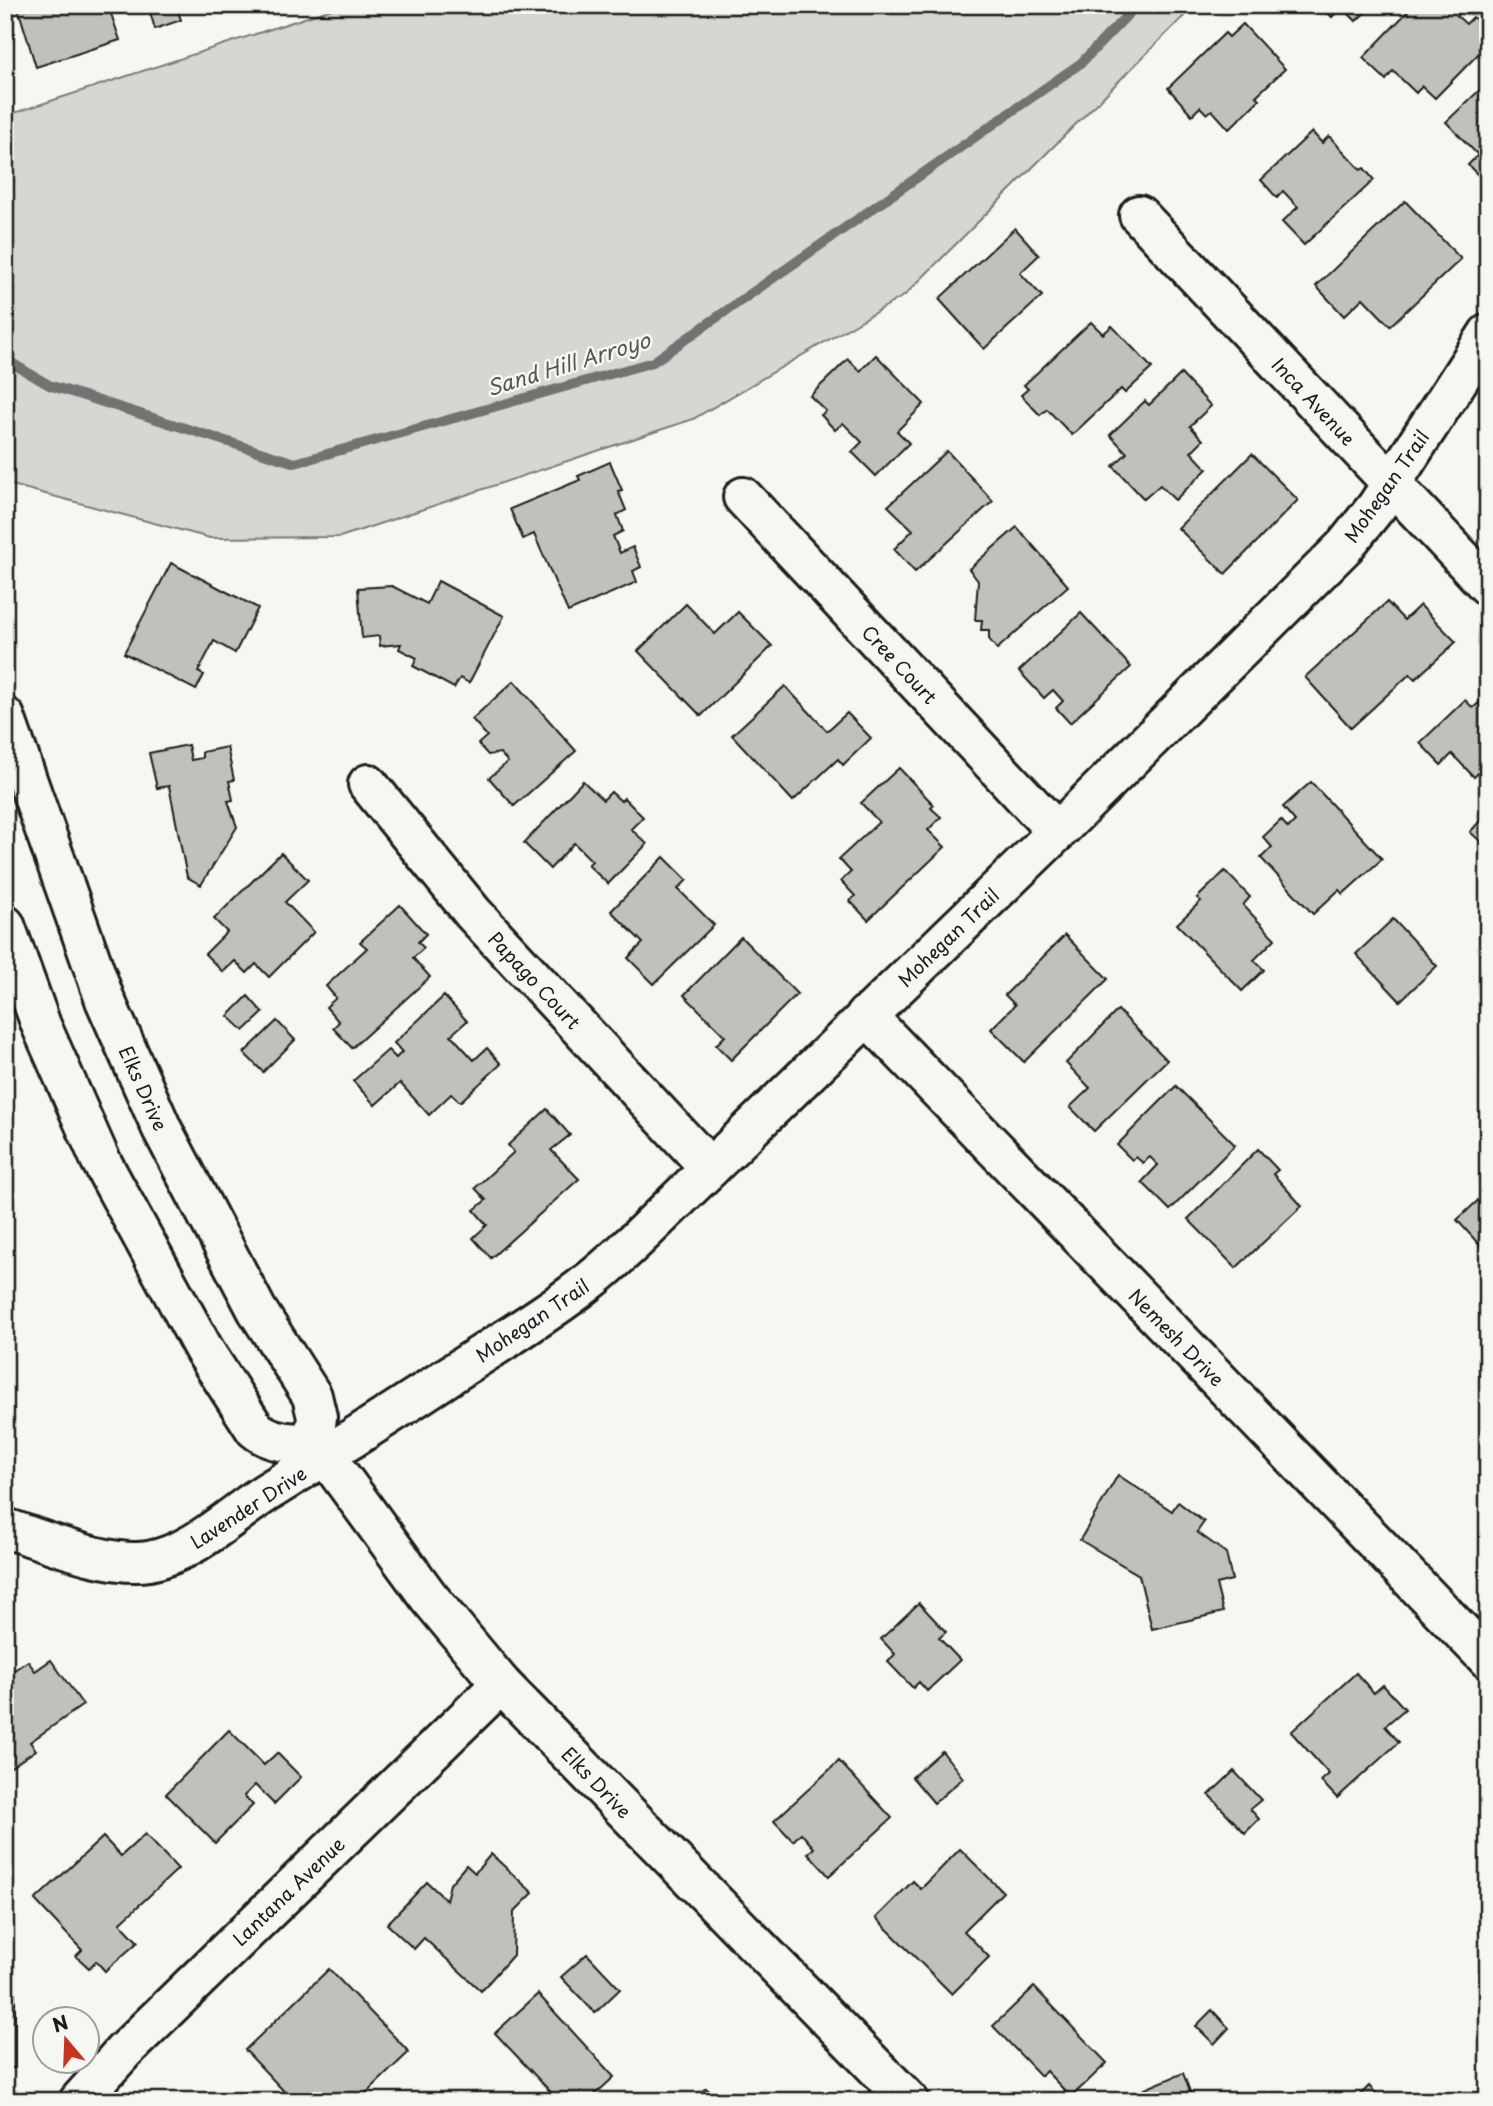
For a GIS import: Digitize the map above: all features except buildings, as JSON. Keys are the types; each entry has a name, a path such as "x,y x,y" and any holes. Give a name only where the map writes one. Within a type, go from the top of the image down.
{"street":[{"name":"Inca Avenue","path":"1139,215 1488,586"},
{"name":"Mohegan Trail","path":"320,1448 529,1324 587,1283 635,1241 1057,832 1345,547 1391,484 1488,334"},
{"name":"Cree Court","path":"743,497 1057,832"},
{"name":"Elks Drive","path":"5,717 105,1000 174,1153 257,1310 312,1396 320,1448 428,1596 501,1684 909,2101"},
{"name":"Papago Court","path":"368,785 473,913 710,1168"},
{"path":"5,925 41,1025 100,1159 204,1350 255,1429 264,1436 320,1448"},
{"name":"Nemesh Drive","path":"866,1015 1488,1659"},
{"name":"Lavender Drive","path":"5,1528 107,1560 148,1561 192,1545 253,1502 320,1448"},
{"name":"Lantana Avenue","path":"79,2101 124,2051 501,1684"}],"shaded area":[{"path":"344,5 1195,5 905,295 693,419 340,537 210,538 8,484 5,476 5,116"}],"waterway":[{"name":"Sand Hill Arroyo","path":"5,359 49,385 295,463 653,362 1081,63 1137,5"}]}
